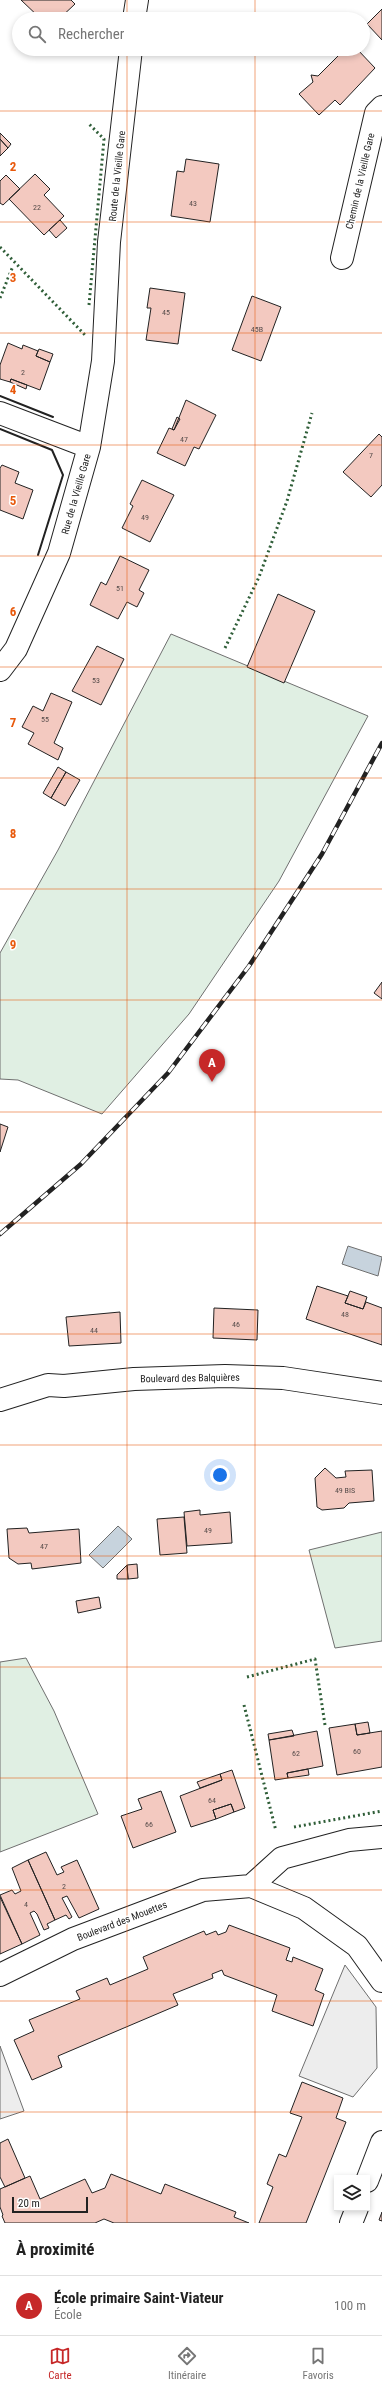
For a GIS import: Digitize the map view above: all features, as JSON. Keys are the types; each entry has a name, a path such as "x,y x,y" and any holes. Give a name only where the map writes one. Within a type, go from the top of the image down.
{"street":[{"path":"135,12 137,0"},
{"name":"Route de la Vieille Gare","path":"107,303 110,242 130,56"},
{"name":"Chemin de la Vieille Gare","path":"342,258 376,113 382,107"},
{"name":"Rue de la Vieille Gare","path":"0,670 16,650 59,553 90,447 104,361 107,303"},
{"path":"0,412 90,447"},
{"name":"Boulevard des Balquières","path":"0,1400 48,1385 64,1386 201,1376 283,1378 382,1393"},
{"path":"382,1837 349,1840 282,1858 251,1886 304,1908 357,1946 382,1980"},
{"name":"Boulevard des Mouettes","path":"0,1975 73,1939 202,1890 251,1886"},
{"path":"369,2175 382,2142"},
{"path":"351,2223 356,2211"}],"green space":[{"path":"171,634 368,716 279,881 189,1014 102,1114 18,1080 0,1079 0,953 58,850"},
{"path":"382,1532 382,1641 335,1648 309,1550"},
{"path":"26,1658 54,1711 98,1814 0,1852 0,1662"}],"shaded area":[{"path":"348,1246 382,1257 378,1276 342,1264"},
{"path":"118,1526 132,1539 103,1568 89,1555"},
{"path":"345,1965 376,2007 377,2068 353,2097 299,2076"},
{"path":"0,2046 24,2111 0,2119"}],"building":[{"path":"21,0 71,0 75,4 66,12 34,12"},
{"path":"382,9 382,40 370,27 370,21"},
{"path":"338,56 364,56 375,68 340,105 335,100 319,115 299,94 313,82 311,75 318,76"},
{"path":"0,133 11,144 8,148 0,139"},
{"path":"0,139 8,148 0,156"},
{"path":"186,159 219,164 210,222 171,216 177,171 184,172"},
{"path":"35,174 50,189 44,195 64,216 44,235 9,199"},
{"path":"6,175 20,189 3,205 0,203 0,181"},
{"path":"60,220 67,228 56,238 49,230"},
{"path":"150,288 185,293 178,344 146,340 151,308 147,308"},
{"path":"252,296 281,307 261,361 232,350"},
{"path":"8,343 22,349 23,345 38,351 36,356 50,362 40,390 11,379 10,382 0,379 0,365"},
{"path":"39,349 53,354 50,362 36,356"},
{"path":"11,379 27,385 26,389 10,382"},
{"path":"186,400 216,415 199,449 194,447 185,466 157,453 169,428 174,430"},
{"path":"177,417 180,419 174,430 172,429"},
{"path":"379,434 382,437 382,485 371,497 343,472"},
{"path":"2,465 19,472 15,483 33,490 23,519 0,510 0,468"},
{"path":"142,480 174,495 150,542 122,528 133,506 130,504"},
{"path":"120,556 149,570 139,590 144,593 137,607 127,602 118,619 90,605 101,582 106,585"},
{"path":"278,594 315,611 284,683 247,667"},
{"path":"97,646 124,659 101,705 72,691"},
{"path":"51,693 72,702 54,743 63,748 58,760 28,744 34,733 22,727 33,706 43,711"},
{"path":"58,767 66,772 51,798 43,793"},
{"path":"66,772 80,780 65,806 51,798"},
{"path":"382,982 382,999 374,993"},
{"path":"0,1124 8,1127 0,1152"},
{"path":"317,1286 348,1296 345,1303 363,1309 366,1302 382,1308 382,1345 306,1319"},
{"path":"350,1291 367,1297 363,1309 345,1303"},
{"path":"214,1308 258,1310 257,1340 213,1338"},
{"path":"120,1312 121,1343 69,1346 66,1317"},
{"path":"325,1468 336,1478 346,1477 345,1471 372,1470 374,1501 349,1503 344,1508 322,1510 317,1507 315,1478"},
{"path":"200,1510 200,1515 230,1512 232,1543 187,1546 184,1512"},
{"path":"184,1517 187,1553 160,1555 157,1519"},
{"path":"27,1528 29,1533 79,1529 81,1563 32,1569 31,1563 18,1564 9,1558 7,1529"},
{"path":"137,1564 138,1578 128,1579 127,1565"},
{"path":"127,1565 128,1579 117,1579 117,1575"},
{"path":"99,1597 101,1608 78,1613 76,1601"},
{"path":"368,1722 370,1733 357,1735 355,1724"},
{"path":"355,1724 357,1735 382,1731 382,1767 337,1775 329,1728"},
{"path":"292,1730 294,1736 269,1740 268,1734"},
{"path":"317,1731 323,1766 287,1773 288,1778 275,1780 269,1740"},
{"path":"308,1769 309,1775 288,1778 287,1773"},
{"path":"232,1770 245,1808 234,1812 231,1804 213,1810 216,1819 191,1827 180,1796 222,1780 220,1774"},
{"path":"220,1774 222,1780 200,1788 197,1782"},
{"path":"161,1791 176,1832 133,1848 121,1816 142,1809 138,1799"},
{"path":"231,1804 234,1812 216,1819 213,1810"},
{"path":"46,1852 57,1875 64,1872 61,1867 77,1860 99,1909 79,1918 67,1896 62,1898 72,1917 69,1919 66,1915 55,1920 28,1860"},
{"path":"28,1860 55,1920 47,1924 49,1928 44,1930 37,1914 34,1911 30,1913 40,1935 22,1944 0,1895 12,1890 15,1894 21,1891 12,1868"},
{"path":"0,1897 22,1944 0,1954"},
{"path":"229,1925 290,1948 286,1960 292,1962 293,1957 323,1969 315,1990 324,1994 313,2026 272,2011 277,1995 224,1975 222,1970 212,1974 213,1978 173,1994 178,2005 58,2056 62,2067 32,2080 14,2040 34,2031 29,2020 80,1999 76,1991 107,1978 110,1985 148,1969 143,1957 204,1931 206,1935 216,1931 218,1935 226,1932"},
{"path":"302,2082 343,2098 336,2118 346,2122 306,2223 259,2223 273,2187 267,2184 279,2154 286,2157 302,2117 290,2113"},
{"path":"8,2139 25,2178 5,2187 0,2177 0,2143"},
{"path":"111,2174 161,2194 165,2184 236,2212 234,2217 249,2223 114,2223 104,2219 95,2223 5,2223 2,2216 0,2207 0,2189 30,2176 40,2199 85,2179 92,2193 105,2188"},
{"path":"382,2212 382,2221 379,2220"}],"railway":[{"path":"0,1234 81,1164 168,1073 249,966 322,854 382,743"}],"hedge":[{"path":"89,124 104,139 89,305"},
{"path":"0,247 86,336"},
{"path":"0,298 13,266"},
{"path":"225,648 259,577 287,501 312,413"},
{"path":"247,1677 315,1659 325,1725"},
{"path":"244,1705 276,1831"},
{"path":"294,1827 382,1811"}],"wall":[{"path":"0,396 53,417"},
{"path":"0,429 52,450 63,475 38,555"}],"place":[{"name":"École primaire Saint-Viateur","path":"212,1082"}]}
